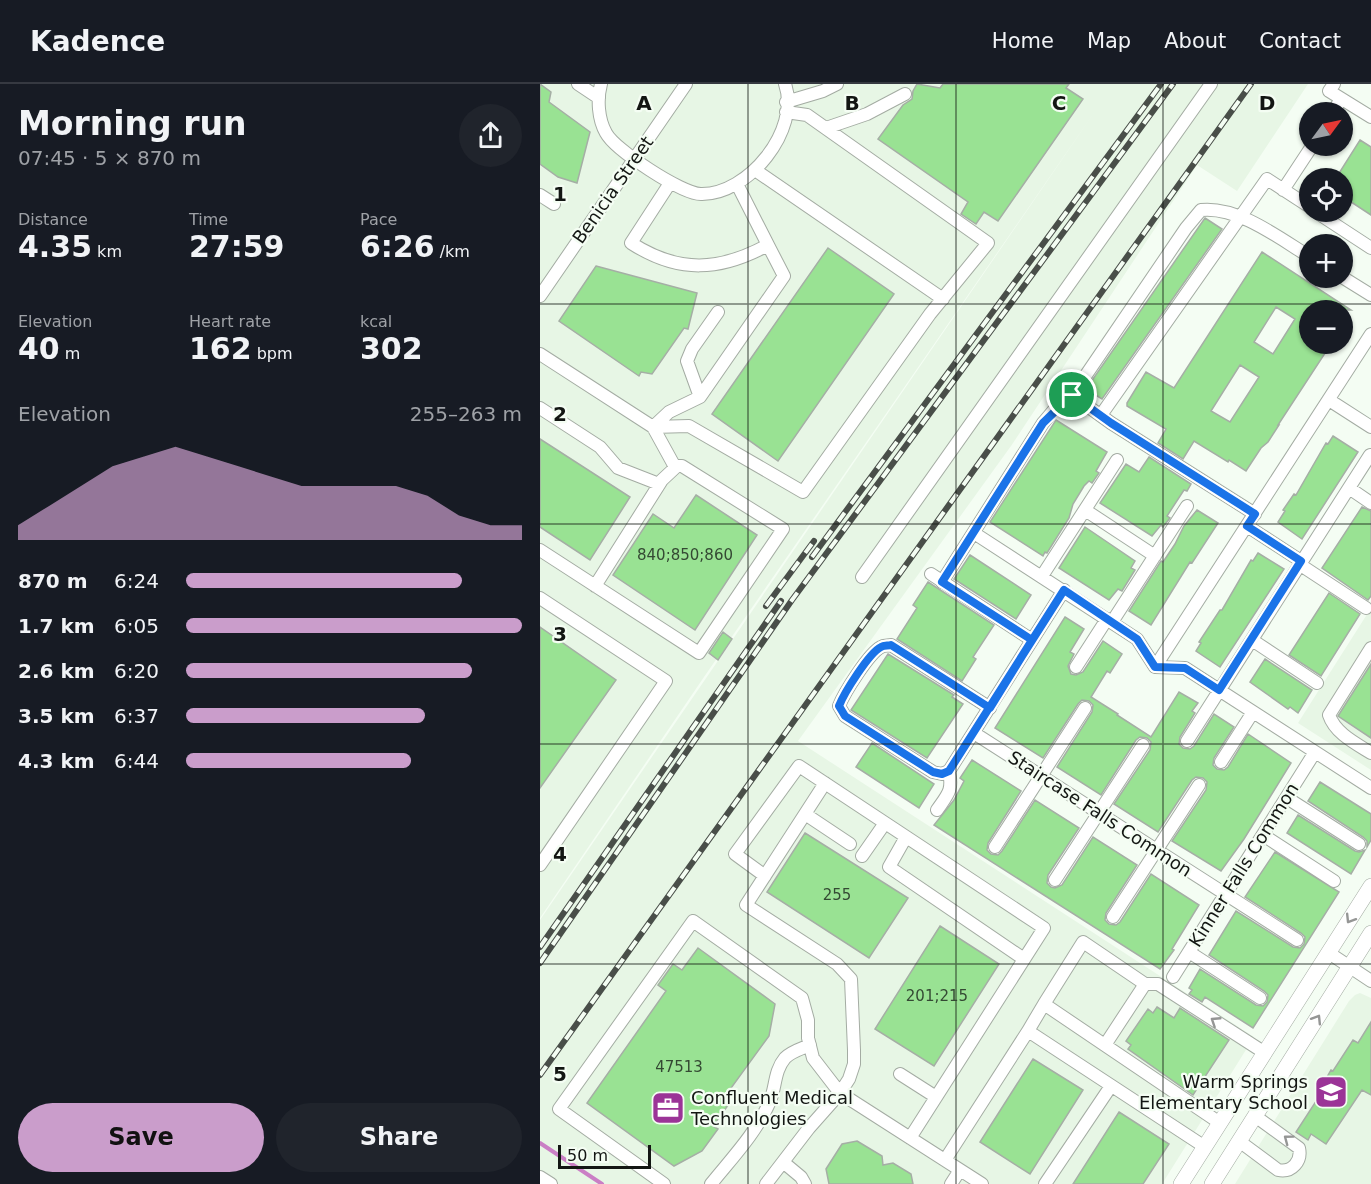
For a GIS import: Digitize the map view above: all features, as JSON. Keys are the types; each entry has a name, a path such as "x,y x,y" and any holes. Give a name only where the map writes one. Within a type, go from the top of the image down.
{"main road":[{"path":"1181,1184 1371,886"},
{"path":"1212,1184 1371,933"},
{"path":"1264,1053 1286,1068"}],"street":[{"path":"578,84 599,98"},
{"path":"601,84 600,120 608,137 634,159 670,183 688,192 700,194 716,192 737,184 755,170 771,152 780,134 786,107 785,84"},
{"name":"Benicia Street","path":"540,296 686,84"},
{"path":"786,107 837,84"},
{"path":"861,577 1211,84"},
{"path":"1334,84 1329,91 1371,117"},
{"path":"826,128 867,114 905,94"},
{"path":"653,427 688,426 803,492 943,299 988,243 807,115 786,107"},
{"path":"1283,190 1305,156"},
{"path":"755,170 943,299"},
{"path":"1101,416 1267,179 1299,200"},
{"path":"670,183 631,243 650,255 683,265 698,266 733,262 768,245"},
{"path":"653,427 669,412 700,397 784,276 737,184"},
{"path":"540,195 554,204"},
{"path":"942,582 1043,423 1072,395 1200,210 1210,209 1257,224 1299,250"},
{"path":"1331,222 1371,248"},
{"path":"1353,284 1371,295"},
{"path":"700,397 687,361 692,349 718,312"},
{"path":"1155,667 1371,334"},
{"path":"540,354 653,427 675,467"},
{"path":"1072,395 1255,514"},
{"path":"1329,400 1371,427"},
{"path":"540,408 600,447 618,468 659,484"},
{"path":"1187,741 1370,455"},
{"path":"1042,576 1117,460"},
{"path":"540,550 595,586 699,653 783,529 682,466 675,467 659,484 595,586"},
{"path":"1349,488 1371,503"},
{"path":"1076,667 1155,556 1187,506"},
{"path":"1085,510 1155,556"},
{"path":"1247,526 1366,608"},
{"path":"974,533 1137,639 1155,667"},
{"path":"931,574 1032,640"},
{"path":"990,708 891,645 881,647 875,653 844,694 839,706 845,716 933,772 942,774 949,771 990,708 1064,590"},
{"path":"540,598 666,681 540,866"},
{"path":"1252,640 1317,684"},
{"path":"1371,648 1329,715 1331,722 1340,732 1371,753"},
{"path":"1155,667 1185,668 1371,788"},
{"path":"995,848 1085,708"},
{"path":"1221,762 1253,712"},
{"name":"Staircase Falls Common","path":"974,733 1297,940"},
{"path":"1055,880 1143,745"},
{"name":"Kinner Falls Common","path":"1173,977 1315,752"},
{"path":"765,876 735,854 799,766 1044,928 910,1138"},
{"path":"937,810 950,791 949,771"},
{"path":"766,1184 809,1128 840,1093 849,1079 854,1064 851,979 837,964 746,905 825,783"},
{"path":"1113,917 1199,785"},
{"path":"1287,798 1359,844"},
{"path":"805,814 850,844"},
{"path":"862,856 885,823"},
{"path":"1263,836 1334,881"},
{"path":"906,837 889,867 1024,958"},
{"path":"664,1184 559,1109 693,921 802,998 808,1020 813,1058 840,1093 982,1184"},
{"path":"945,1160 1083,942 1145,984 1158,984 1264,1053"},
{"path":"1189,952 1260,998"},
{"path":"1329,953 1371,981"},
{"path":"1105,1045 1145,984"},
{"path":"1044,1004 1220,1123"},
{"path":"1028,1031 1204,1147"},
{"path":"711,1184 750,1135 770,1100 779,1068 786,1058 794,1051 810,1045"},
{"path":"900,1074 936,1097"},
{"path":"1045,1184 1111,1086"},
{"path":"1239,1141 1278,1170 1291,1169 1298,1160 1299,1148 1255,1116"},
{"path":"783,1162 801,1177 805,1184"},
{"path":"951,1184 960,1170"}],"shaded area":[{"path":"540,84 1308,84 1237,191 1197,165 1011,446 798,741 1254,1037 1162,1184 540,1184 540,920 1098,107 540,918"},
{"path":"1371,608 1371,770 1298,723"},
{"name":"Warm Springs Elementary School","path":"1360,993 1371,998 1371,1184 1235,1184 1349,1001"}],"building":[{"path":"540,84 551,92 549,102 590,132 577,183 558,177 540,164"},
{"path":"917,84 940,88 943,84 1069,84 1066,88 1083,99 998,221 984,212 976,224 961,214 968,202 878,139 903,105 912,99"},
{"path":"1360,140 1371,147 1371,215 1353,203 1353,168 1342,168 1350,156 1353,156 1353,151"},
{"path":"1205,218 1222,229 1102,399 1086,389"},
{"path":"828,248 894,294 778,461 712,414"},
{"path":"1262,252 1299,276 1299,288 1317,288 1336,300 1299,300 1299,354 1324,354 1268,442 1261,448 1246,471 1194,441 1183,459 1158,443 1166,429 1127,406 1146,372 1174,388","holes":["1276,307 1295,319 1273,354 1254,342","1240,365 1259,377 1230,422 1211,411"]},
{"path":"596,266 697,293 688,329 684,328 652,374 641,372 639,376 559,321"},
{"path":"1056,420 1107,452 1096,471 1099,473 1092,483 1089,481 1084,486 1073,504 1069,518 1043,556 990,522"},
{"path":"1333,436 1358,452 1302,539 1278,522 1285,511 1283,510 1294,494 1296,495 1326,443 1328,444"},
{"path":"540,439 630,497 590,560 540,527"},
{"path":"1149,457 1191,484 1187,491 1184,490 1167,516 1170,518 1152,536 1100,503 1126,464 1139,472"},
{"path":"696,495 757,535 695,630 613,575 653,514 674,528"},
{"path":"1362,507 1371,511 1371,596 1368,600 1322,568"},
{"path":"1197,510 1218,523 1192,563 1190,562 1151,625 1129,611 1161,561 1163,562 1175,544 1184,526"},
{"path":"1085,527 1135,561 1131,568 1135,570 1122,591 1118,589 1109,600 1059,568"},
{"path":"1258,553 1284,569 1220,667 1196,651 1201,643 1199,642 1222,610 1251,560 1253,561"},
{"path":"970,555 1031,595 1016,619 954,579"},
{"path":"928,582 994,625 973,657 976,659 962,681 897,639 917,608 913,605"},
{"path":"1329,593 1360,614 1321,676 1289,655"},
{"path":"1065,617 1084,629 1070,652 1074,654 1068,666 1071,674 1076,675 1083,672 1103,641 1122,654 1110,673 1107,671 1091,697 1151,737 1179,692 1198,703 1192,711 1195,713 1180,737 1179,744 1183,748 1190,749 1194,746 1214,714 1234,727 1214,758 1213,765 1217,769 1224,770 1228,767 1248,734 1291,763 1244,839 1221,871 1172,841 1206,790 1207,782 1203,778 1196,777 1192,780 1158,832 1114,804 1150,750 1151,742 1147,738 1140,737 1136,740 1101,795 1057,767 1092,712 1093,705 1089,701 1082,700 1078,704 1043,758 995,728"},
{"path":"540,627 616,680 540,788"},
{"path":"723,632 732,639 718,660 709,653"},
{"path":"888,654 954,695 952,697 963,704 927,758 851,710"},
{"path":"1265,659 1312,690 1298,713 1290,707 1288,709 1250,682"},
{"path":"1371,664 1371,738 1338,716"},
{"path":"872,743 934,784 919,808 856,767"},
{"path":"972,760 1021,791 988,843 987,850 991,854 998,855 1002,851 1035,800 1079,828 1048,875 1047,883 1051,887 1062,885 1093,837 1137,865 1106,913 1105,920 1109,924 1116,925 1120,922 1151,874 1199,905 1172,949 1174,950 1160,969 934,825 954,800 964,781 960,778"},
{"path":"1320,782 1371,814 1371,840 1367,847 1367,841 1363,837 1308,801"},
{"path":"1298,815 1355,851 1365,850 1351,874 1287,833"},
{"path":"805,833 908,898 869,958 767,892"},
{"path":"1275,852 1339,892 1253,1028 1205,997 1202,1002 1189,994 1192,990 1189,988 1200,969 1256,1005 1263,1006 1267,1002 1268,995 1264,991 1209,955 1236,911 1293,947 1300,948 1304,944 1305,937 1301,933 1245,897"},
{"path":"940,926 999,964 934,1066 875,1029"},
{"path":"698,948 775,1004 769,1036 723,1099 729,1104 713,1126 718,1129 702,1151 674,1166 587,1103 666,991 658,985 673,964 682,970"},
{"path":"1157,1007 1174,1018 1180,1008 1229,1040 1193,1095 1128,1049 1131,1045 1126,1041 1148,1009 1153,1013"},
{"path":"1371,1022 1371,1095 1362,1090 1326,1144 1311,1134 1308,1140 1296,1132 1326,1086 1323,1084 1331,1070 1333,1071 1353,1040 1358,1043"},
{"path":"1033,1059 1083,1090 1030,1174 980,1142"},
{"path":"1119,1112 1169,1144 1143,1184 1073,1184"},
{"path":"857,1141 882,1156 883,1165 893,1163 911,1174 913,1184 829,1184 826,1169 842,1144"}],"waterway":[{"path":"540,1143 602,1184"}],"railway":[{"path":"812,557 1161,84"},
{"path":"540,963 792,600 1173,84"},
{"path":"540,1075 1251,84"},
{"path":"766,606 814,541"},
{"path":"540,947 781,601"}],"place":[{"name":"Warm Springs Elementary School","path":"1331,1092"},
{"name":"Confluent Medical Technologies","path":"668,1108"}],"route":[{"path":"1072,395 1043,423 942,582 1032,640 990,708 891,645 881,647 868,660 844,694 839,706 845,716 933,772 942,774 949,771 974,733 1032,640 1064,590 1137,639 1155,667 1185,668 1219,690 1301,561 1247,526 1255,514 1111,423 1072,395"}]}
